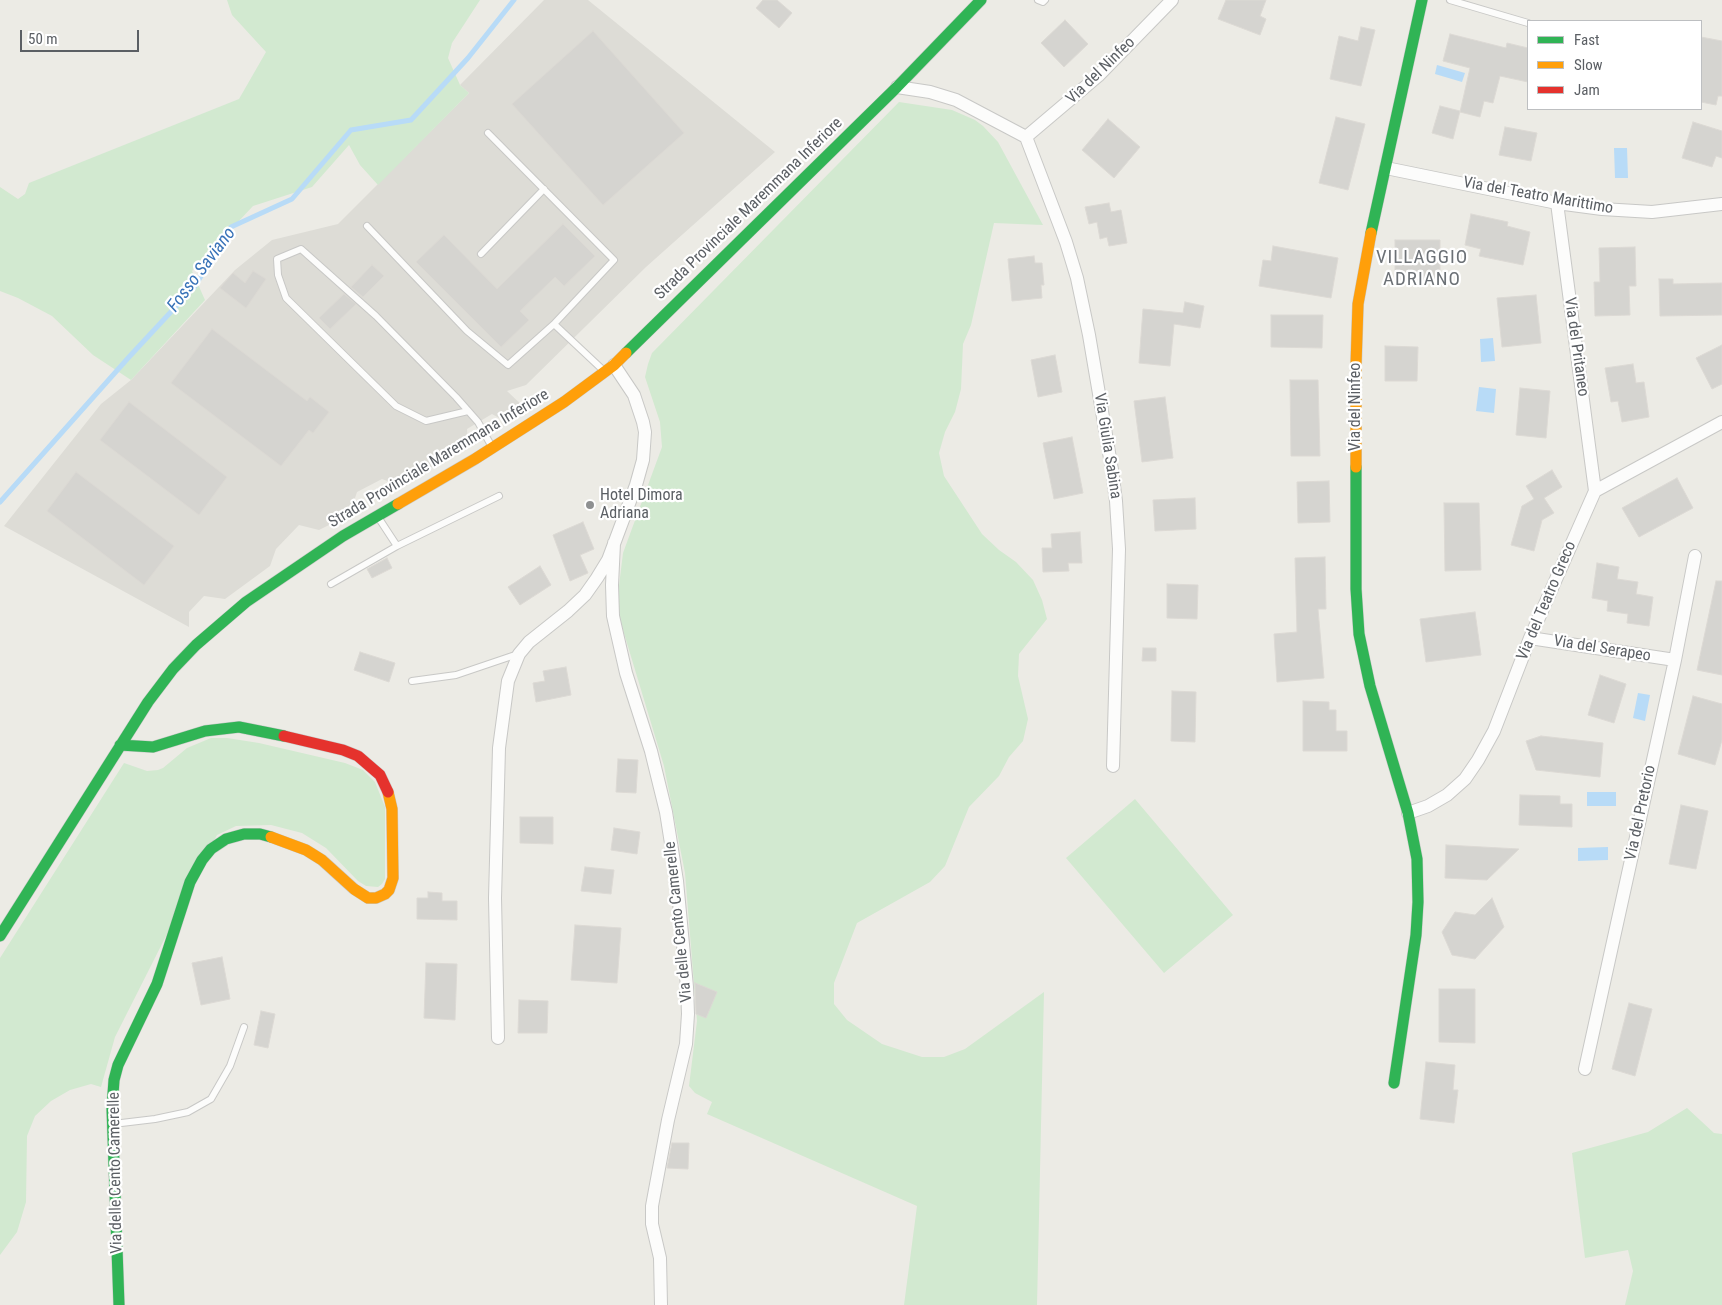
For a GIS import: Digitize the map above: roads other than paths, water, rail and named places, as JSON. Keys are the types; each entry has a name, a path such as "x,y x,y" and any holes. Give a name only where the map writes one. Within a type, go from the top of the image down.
{"street":[{"name":"Strada Provinciale Maremmana Inferiore","path":"0,936 148,702 173,670 215,627 285,574 377,516 493,448 564,402 610,368 897,87 981,0"},
{"name":"Via del Ninfeo","path":"1026,138 1098,76 1172,0"},
{"name":"Via del Ninfeo","path":"1394,1084 1412,966 1417,917 1417,859 1408,813 1366,672 1359,634 1356,589 1358,316 1363,273 1422,0"},
{"path":"897,87 930,92 956,100 1026,138"},
{"name":"Via Giulia Sabina","path":"1026,138 1066,242 1077,278 1089,334 1114,484 1119,557 1113,766"},
{"name":"Via del Teatro Marittimo","path":"1386,168 1557,203 1602,209 1652,212 1722,204"},
{"name":"Via del Pritaneo","path":"1557,203 1595,491"},
{"name":"Via delle Cento Camerelle","path":"498,1038 495,898 499,748 508,681 519,654 534,636 568,611 585,595 608,560 636,485 643,460 644,432 641,413 634,394 610,368"},
{"path":"1595,491 1722,422"},
{"name":"Via del Teatro Greco","path":"1408,813 1428,806 1447,795 1470,773 1494,732 1530,638 1595,491"},
{"name":"Via delle Cento Camerelle","path":"614,543 613,616 626,673 651,751 666,812 677,881 688,987 686,1044 668,1120 652,1206 652,1224 660,1258 661,1305"},
{"name":"Via del Pretorio","path":"1585,1069 1695,556"},
{"name":"Via del Serapeo","path":"1530,638 1674,660"},
{"name":"Via delle Cento Camerelle","path":"119,1305 113,1090 118,1065 157,984 190,882 197,867 211,849 221,841 238,835 260,834 278,838 295,845 322,860 354,890 372,898 385,894 389,890 393,878 392,808 389,794 380,776 358,756 343,750 239,727 205,731 153,747 120,744"}],"lane":[{"path":"1038,0 1043,2 1045,0"},
{"path":"1450,0 1527,23"},
{"path":"367,226 467,331 508,366 554,324 614,260 488,133"},
{"path":"481,254 544,189"},
{"path":"468,410 426,421 396,406 286,298 278,274 277,259 301,249 376,316 468,410 478,422 493,448"},
{"path":"554,324 610,368"},
{"path":"331,584 397,546 500,496"},
{"path":"377,516 397,546"},
{"path":"412,681 456,675 519,654"},
{"path":"113,1124 155,1119 188,1112 211,1098 230,1066 244,1027"}],"water":[{"path":"1437,65 1465,73 1462,82 1435,74"},
{"path":"1614,148 1627,148 1628,178 1615,178"},
{"path":"1493,338 1495,361 1481,362 1480,339"},
{"path":"1479,387 1496,389 1494,413 1476,411"},
{"path":"1638,693 1650,695 1645,721 1633,718"},
{"path":"1587,792 1616,792 1616,806 1587,806"},
{"path":"1608,847 1608,860 1578,861 1578,848"}],"waterway":[{"name":"Fosso Saviano","path":"0,502 195,286 231,227 292,199 351,130 411,120 468,58 514,0"}],"place":[{"name":"Hotel Dimora Adriana","path":"590,505"}],"district":[{"name":"VILLAGGIO ADRIANO","path":"1422,269"}]}
